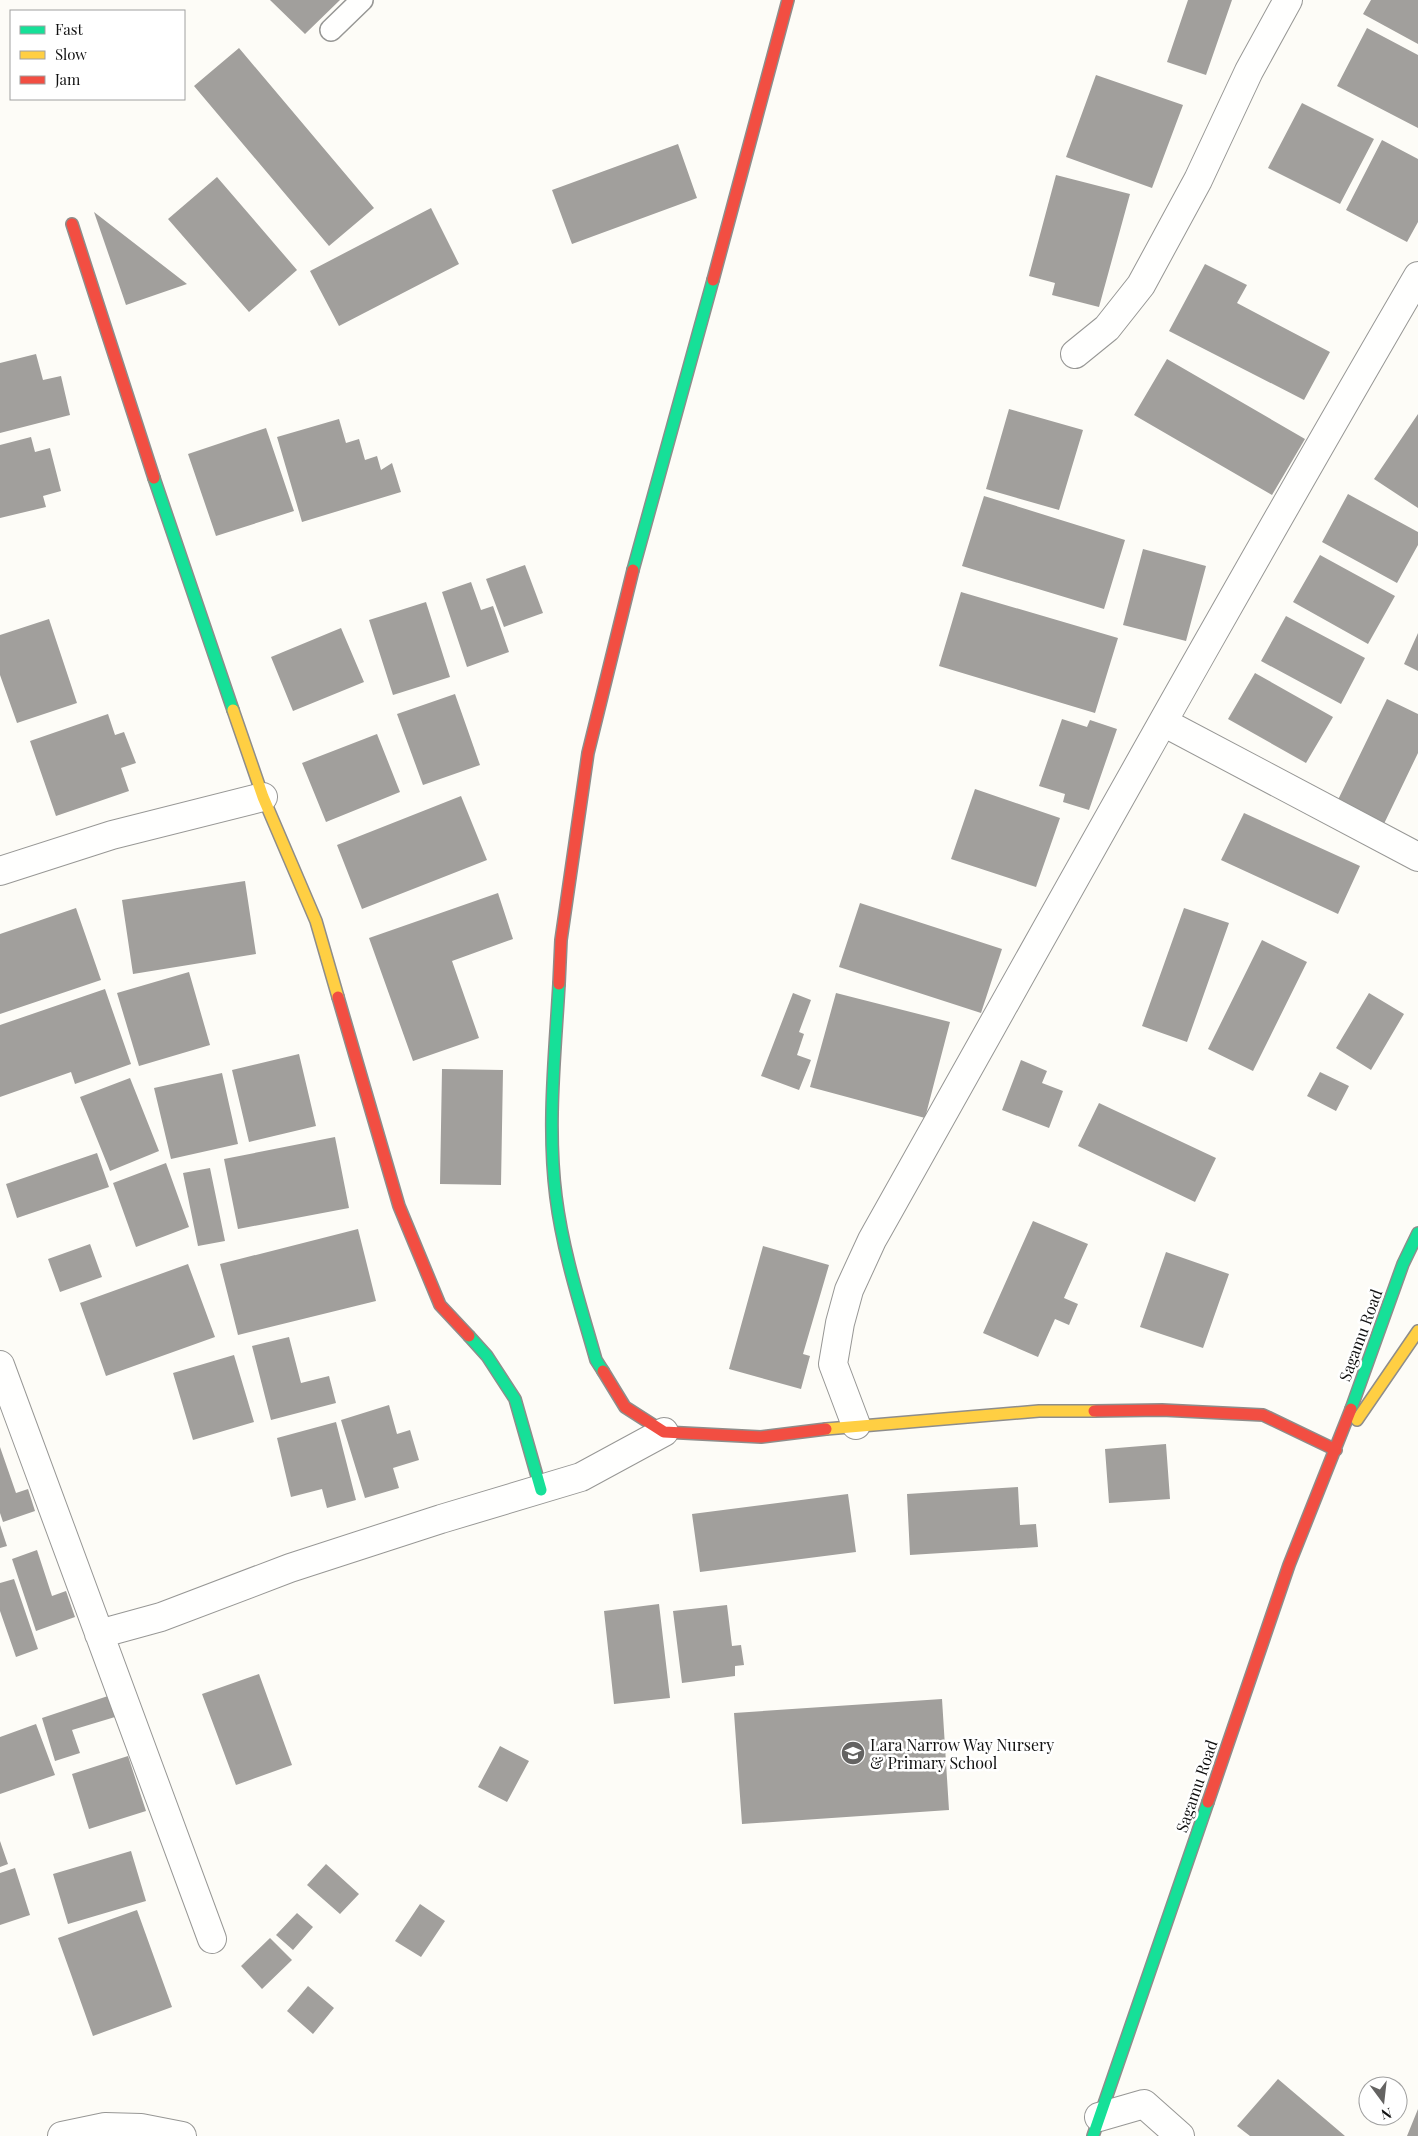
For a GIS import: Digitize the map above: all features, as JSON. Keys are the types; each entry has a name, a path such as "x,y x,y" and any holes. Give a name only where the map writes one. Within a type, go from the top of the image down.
{"main road":[{"path":"788,0 698,337 642,532 590,743 561,940 552,1118 556,1197 571,1271 596,1360 625,1407 664,1432 761,1437 856,1425 1039,1411 1162,1410 1263,1416 1336,1450"},
{"path":"72,224 154,479 263,797 316,921 399,1206 440,1305 487,1356 515,1399 541,1490"},
{"name":"Sagamu Road","path":"1096,2126 1289,1565 1336,1450 1403,1264 1418,1233"},
{"name":"Sagamu Road","path":"1336,1450 1418,1331"}],"street":[{"path":"1075,354 1107,328 1141,285 1198,180 1249,71 1288,0"},
{"path":"856,1425 833,1364 840,1323 849,1290 872,1240 1086,863 1163,722 1418,276"},
{"path":"1163,722 1418,857"},
{"path":"0,871 112,836 263,797"},
{"path":"0,1365 212,1939"},
{"path":"99,1634 161,1617 290,1568 441,1519 581,1477 664,1432"},
{"path":"1096,2126 1144,2104 1180,2136"},
{"path":"62,2136 105,2127 141,2128 182,2136"}],"lane":[{"path":"331,30 362,0"}],"building":[{"path":"270,0 340,0 305,34"},
{"path":"1188,0 1232,0 1206,75 1167,62"},
{"path":"1371,0 1418,0 1418,44 1363,14"},
{"path":"1367,28 1418,55 1418,128 1337,86"},
{"path":"239,48 374,208 329,246 194,86"},
{"path":"1096,75 1183,105 1152,188 1066,157"},
{"path":"1302,103 1374,139 1340,204 1268,168"},
{"path":"1382,140 1418,159 1418,222 1407,242 1346,210"},
{"path":"678,144 697,198 572,244 552,190"},
{"path":"1056,175 1130,194 1099,307 1052,295 1055,283 1029,276"},
{"path":"217,177 297,270 249,312 168,219"},
{"path":"431,208 459,264 339,326 310,271"},
{"path":"94,212 187,284 126,305"},
{"path":"1205,264 1247,285 1237,303 1330,352 1304,400 1169,331"},
{"path":"36,354 43,380 61,376 70,415 0,433 0,363"},
{"path":"1167,359 1305,439 1272,495 1134,415"},
{"path":"1009,409 1083,430 1059,510 986,489"},
{"path":"1418,414 1418,508 1374,479"},
{"path":"339,419 346,443 359,439 365,460 377,456 381,470 392,463 401,492 302,522 277,437"},
{"path":"266,428 294,511 216,536 188,454"},
{"path":"31,437 35,452 50,448 61,491 43,496 46,507 0,518 0,445"},
{"path":"1348,494 1418,532 1418,545 1397,583 1322,542"},
{"path":"984,496 1125,540 1104,609 962,566"},
{"path":"1143,549 1206,566 1186,641 1123,625"},
{"path":"1320,555 1395,596 1368,644 1293,602"},
{"path":"525,565 543,613 504,627 486,579"},
{"path":"471,582 481,610 493,606 509,652 467,667 442,592"},
{"path":"961,592 1118,638 1095,713 939,666"},
{"path":"426,602 450,677 393,695 369,620"},
{"path":"1286,616 1365,658 1341,704 1261,661"},
{"path":"49,619 77,703 17,723 0,675 0,635"},
{"path":"341,628 364,682 293,711 271,657"},
{"path":"1418,633 1418,671 1404,664"},
{"path":"1255,673 1333,717 1306,763 1228,719"},
{"path":"455,694 480,765 423,785 397,714"},
{"path":"1387,699 1418,714 1418,753 1381,830 1334,808"},
{"path":"108,714 115,735 124,732 136,763 121,768 129,791 56,816 30,741"},
{"path":"1062,719 1087,727 1090,720 1117,729 1089,810 1063,802 1065,794 1039,786"},
{"path":"377,734 400,792 326,822 302,763"},
{"path":"975,789 1060,818 1036,887 951,859"},
{"path":"461,796 487,860 362,909 337,845"},
{"path":"1244,813 1360,866 1338,914 1221,860"},
{"path":"245,881 256,954 133,974 122,900"},
{"path":"498,893 513,939 452,961 479,1038 413,1061 369,938"},
{"path":"860,903 1002,949 981,1013 839,967"},
{"path":"76,908 101,980 0,1014 0,934"},
{"path":"1184,908 1229,923 1187,1042 1142,1026"},
{"path":"1262,940 1307,962 1253,1071 1208,1049"},
{"path":"189,972 210,1045 139,1066 117,993"},
{"path":"105,989 131,1064 75,1084 71,1072 0,1097 0,1025"},
{"path":"793,993 811,1000 799,1032 804,1034 797,1055 811,1060 799,1090 761,1076"},
{"path":"836,993 950,1022 925,1118 810,1087"},
{"path":"1369,993 1404,1014 1371,1070 1336,1048"},
{"path":"299,1054 316,1126 249,1142 232,1070"},
{"path":"1021,1060 1047,1071 1042,1083 1063,1091 1049,1128 1002,1110"},
{"path":"442,1069 503,1070 501,1185 440,1184"},
{"path":"1320,1072 1349,1086 1336,1111 1307,1096"},
{"path":"222,1073 238,1144 171,1159 154,1088"},
{"path":"130,1078 159,1151 110,1171 80,1097"},
{"path":"1099,1103 1216,1158 1195,1202 1078,1146"},
{"path":"335,1137 349,1208 238,1229 224,1159"},
{"path":"97,1153 109,1187 17,1218 6,1184"},
{"path":"166,1163 189,1227 136,1247 113,1183"},
{"path":"210,1168 225,1241 198,1246 183,1173"},
{"path":"1033,1221 1088,1244 1064,1298 1078,1304 1069,1325 1055,1319 1038,1357 983,1333"},
{"path":"358,1229 376,1301 238,1335 220,1264"},
{"path":"90,1244 102,1277 60,1292 48,1259"},
{"path":"763,1246 829,1265 803,1354 810,1356 801,1389 729,1369"},
{"path":"1166,1252 1229,1274 1203,1348 1140,1327"},
{"path":"188,1264 215,1337 106,1376 80,1303"},
{"path":"289,1337 301,1383 329,1376 336,1403 271,1420 252,1346"},
{"path":"234,1355 254,1422 193,1440 173,1373"},
{"path":"389,1405 397,1434 410,1430 419,1460 393,1468 399,1488 365,1498 341,1420"},
{"path":"336,1422 356,1500 327,1508 322,1489 291,1497 277,1438"},
{"path":"1166,1444 1170,1499 1109,1503 1105,1449"},
{"path":"0,1447 16,1493 28,1489 35,1511 3,1522 0,1513"},
{"path":"1018,1487 1020,1525 1036,1524 1038,1547 910,1555 907,1494"},
{"path":"848,1494 856,1552 700,1572 692,1514"},
{"path":"0,1525 7,1546 0,1548"},
{"path":"37,1550 52,1596 66,1591 75,1617 36,1631 12,1559"},
{"path":"14,1579 38,1649 16,1657 0,1611 0,1583"},
{"path":"659,1604 670,1698 614,1704 604,1611"},
{"path":"727,1605 732,1646 741,1645 744,1665 735,1666 735,1676 682,1683 673,1611"},
{"path":"259,1674 292,1765 236,1785 202,1694"},
{"path":"108,1696 115,1717 72,1730 80,1753 55,1761 42,1718"},
{"path":"942,1699 949,1810 742,1824 734,1713"},
{"path":"36,1724 55,1775 0,1794 0,1737"},
{"path":"500,1746 529,1761 507,1802 478,1787"},
{"path":"128,1756 146,1811 89,1829 72,1774"},
{"path":"0,1841 8,1864 0,1867"},
{"path":"131,1851 146,1901 68,1924 53,1874"},
{"path":"326,1864 359,1894 340,1914 307,1885"},
{"path":"15,1868 30,1915 0,1925 0,1873"},
{"path":"420,1904 445,1921 421,1957 395,1941"},
{"path":"137,1910 172,2007 93,2036 58,1938"},
{"path":"297,1913 313,1927 293,1950 276,1935"},
{"path":"270,1938 292,1960 262,1989 241,1966"},
{"path":"308,1986 334,2008 313,2034 287,2011"},
{"path":"1278,2079 1345,2136 1250,2136 1237,2126"},
{"path":"1418,2109 1418,2136 1407,2136"}],"traffic: fast":[{"path":"633,570 713,280"},
{"path":"154,478 233,710"},
{"path":"559,984 552,1118 553,1171 559,1218 573,1280 596,1360 603,1371"},
{"path":"1351,1409 1403,1264 1418,1233"},
{"path":"469,1336 487,1356 515,1399 541,1490"},
{"path":"1093,2136 1208,1802"}],"traffic: slow":[{"path":"233,710 263,797 316,921 338,997"},
{"path":"1357,1420 1418,1331"},
{"path":"826,1429 1039,1411 1094,1411"}],"traffic: jam":[{"path":"713,280 788,0"},
{"path":"72,224 154,478"},
{"path":"559,984 561,940 588,753 633,570"},
{"path":"338,997 399,1206 440,1305 469,1336"},
{"path":"603,1371 625,1407 664,1432 761,1437 826,1429"},
{"path":"1208,1802 1289,1565 1351,1409"},
{"path":"1094,1411 1162,1410 1263,1415 1336,1450"}],"place":[{"name":"Lara Narrow Way Nursery & Primary School","path":"853,1753"}]}
